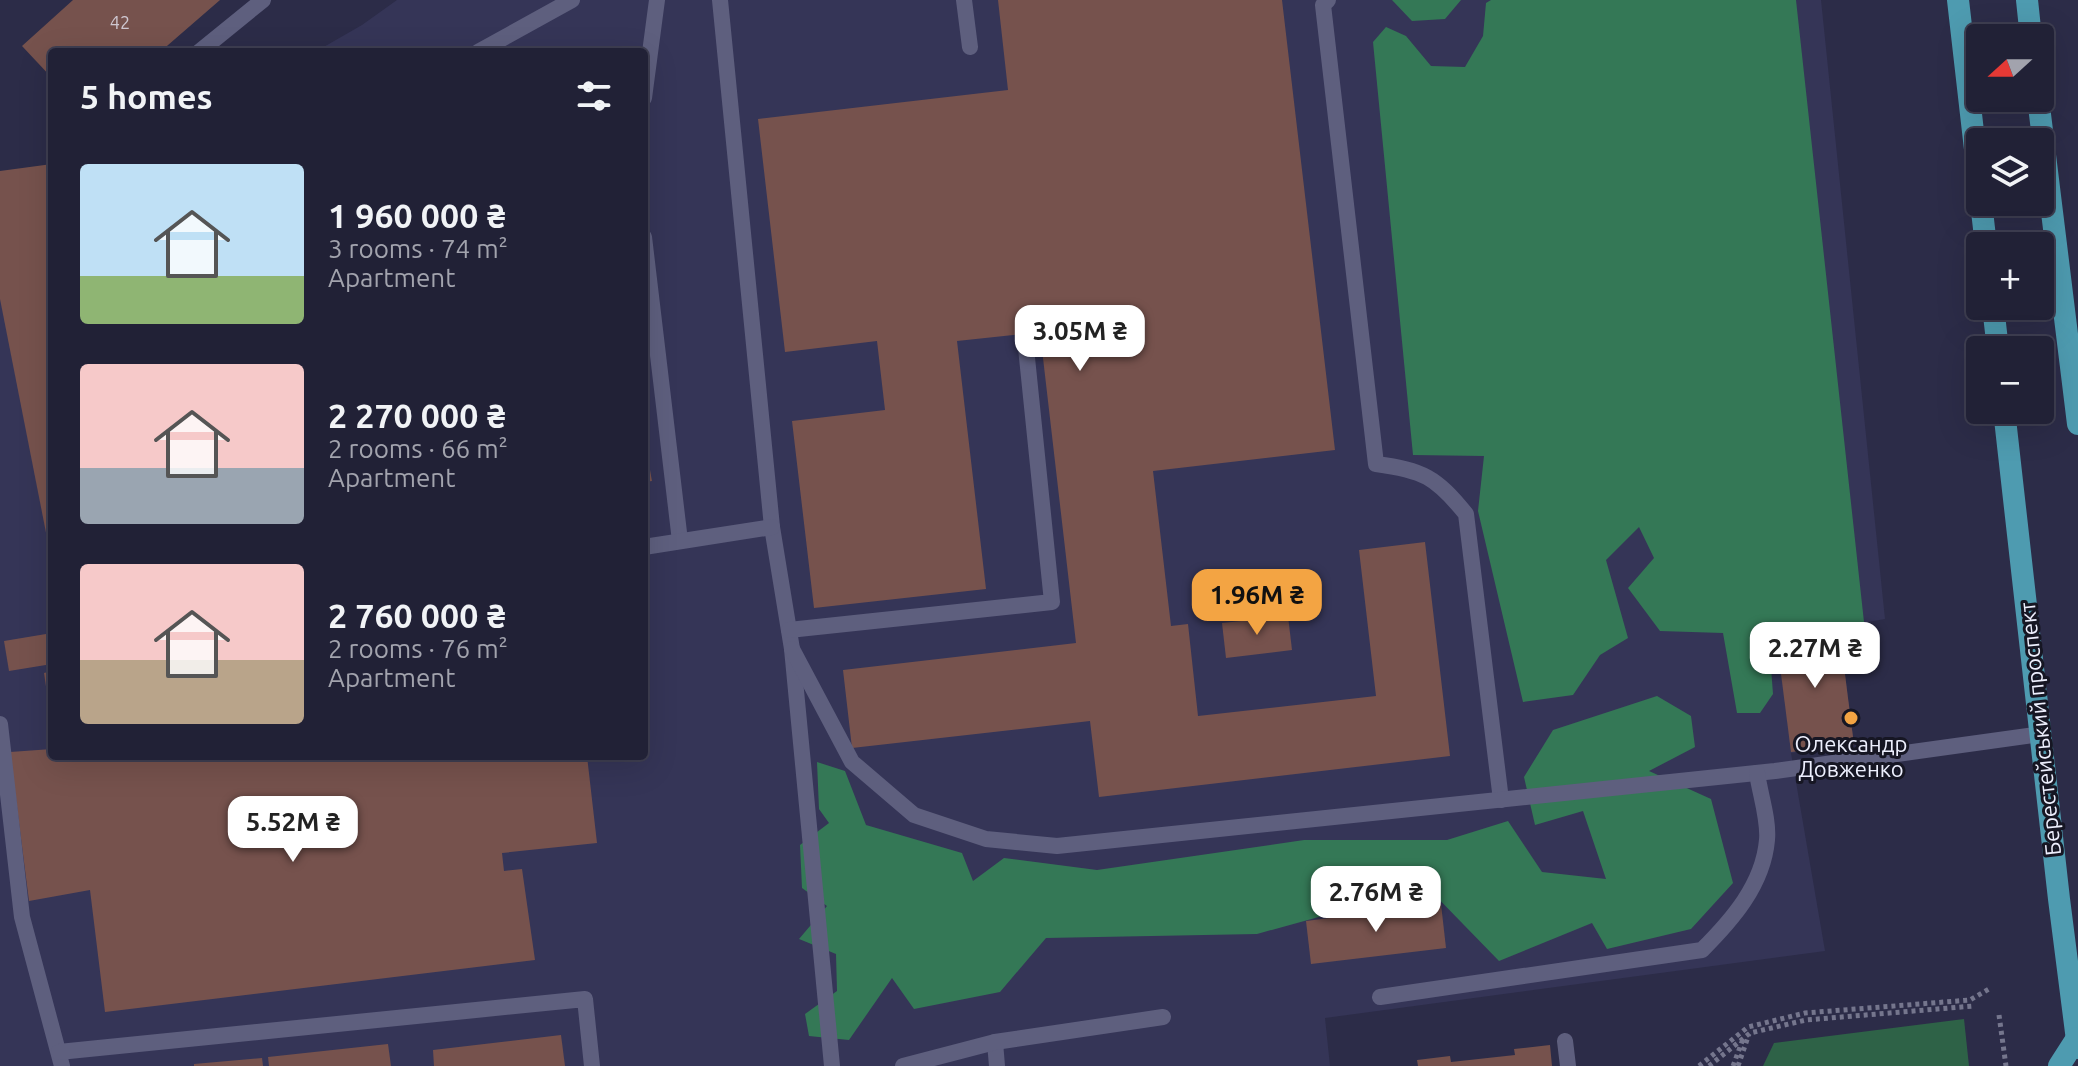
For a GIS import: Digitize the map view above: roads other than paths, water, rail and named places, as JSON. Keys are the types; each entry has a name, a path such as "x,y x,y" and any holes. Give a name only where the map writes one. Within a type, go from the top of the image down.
{"main road":[{"path":"1958,0 1973,128"},
{"path":"2027,0 2030,24"},
{"path":"2040,112 2078,424"},
{"name":"Берестейський проспект","path":"2006,424 2077,1043"},
{"path":"2059,1066 2077,1043"}],"lane":[{"path":"204,48 263,0"},
{"path":"485,48 572,0"},
{"path":"648,68 657,0"},
{"path":"720,0 772,527 792,649 832,1066"},
{"path":"964,0 970,47"},
{"path":"1328,0 1323,5 1376,464 1409,468 1442,485 1466,514 1501,800"},
{"path":"648,271 680,541"},
{"path":"789,630 1052,602 1026,348"},
{"path":"648,546 772,527"},
{"path":"792,649 852,762 914,815 986,839 1057,846 1757,773 2041,734"},
{"path":"0,724 22,917 60,1059 585,999 592,1066"},
{"path":"1380,997 1702,950 1731,921 1758,877 1767,839 1757,773"},
{"path":"903,1066 995,1042 1163,1017"},
{"path":"1565,1041 1568,1066"},
{"path":"995,1042 997,1066"}],"place":[{"name":"Олександр Довженко","path":"1851,718"}]}
